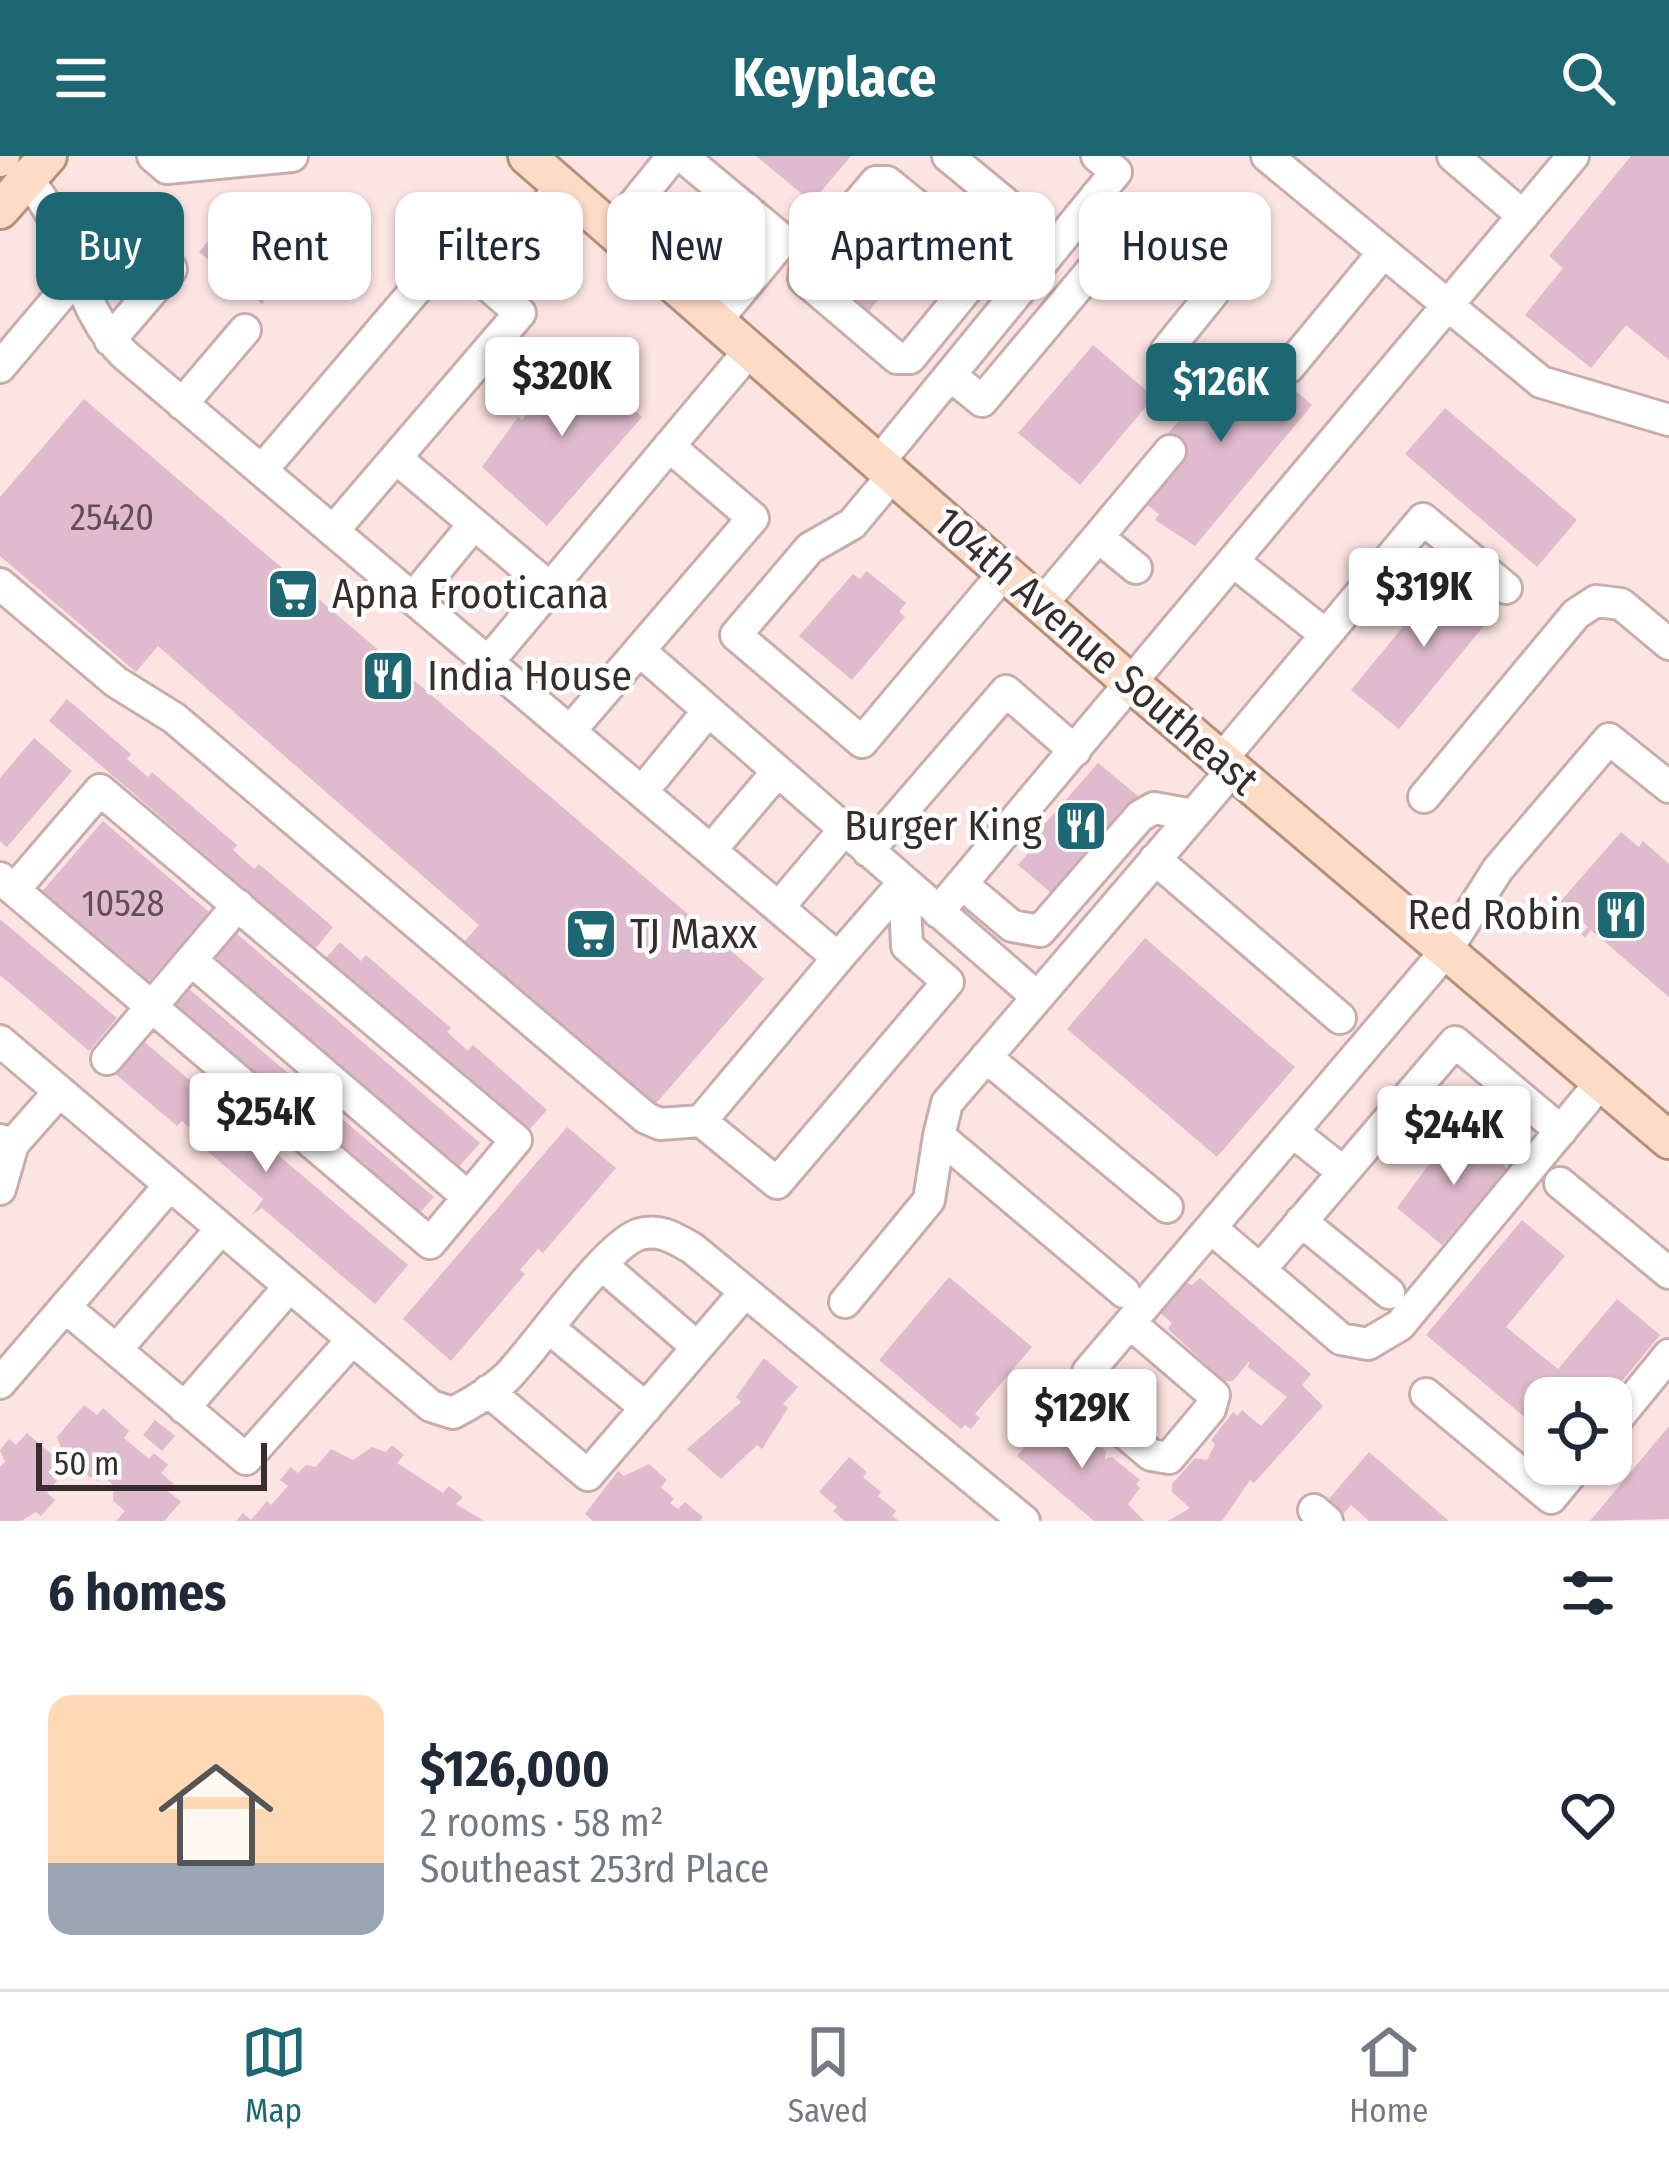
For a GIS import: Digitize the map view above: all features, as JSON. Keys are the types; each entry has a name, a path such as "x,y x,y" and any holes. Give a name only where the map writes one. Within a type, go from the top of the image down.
{"main road":[{"path":"0,209 19,162"},
{"name":"104th Avenue Southeast","path":"544,166 607,224"},
{"name":"104th Avenue Southeast","path":"692,300 1132,684 1669,1140"}],"street":[{"path":"153,156 167,168 292,156"},
{"path":"646,192 678,156 783,240 716,321"},
{"path":"948,156 1056,245 1079,217"},
{"path":"1096,156 1116,172 1099,192"},
{"path":"1267,156 1541,382 1669,420"},
{"path":"1454,156 1523,216"},
{"path":"938,912 1573,156"},
{"path":"19,162 39,192"},
{"path":"876,182 887,182 988,263 910,358 897,358 804,279 806,264 876,182"},
{"path":"1289,367 1384,253"},
{"path":"950,375 982,401 1079,285"},
{"path":"0,367 57,300"},
{"path":"88,300 110,340 182,404 838,958"},
{"path":"110,340 144,300"},
{"path":"262,470 407,300"},
{"path":"333,531 520,313 505,300"},
{"path":"1004,573 862,742 736,635 810,548 852,524 950,375 1011,300"},
{"path":"1166,351 1207,300"},
{"path":"182,404 245,330"},
{"path":"488,662 750,350"},
{"path":"570,731 753,518 669,446"},
{"path":"1041,605 1170,452"},
{"path":"396,458 550,588"},
{"path":"845,1303 929,1200 947,1103 1193,815 1326,635 1423,519 1506,588"},
{"path":"413,598 474,524"},
{"path":"1098,537 1136,568"},
{"path":"1234,562 1326,635"},
{"path":"0,584 116,682 174,718 646,1118 660,1124 701,1121 777,1183 949,982 908,946 904,882"},
{"path":"1424,797 1576,614 1596,601 1621,604 1669,644"},
{"path":"640,651 1037,997"},
{"path":"778,908 856,840 1006,691 1075,751"},
{"path":"642,791 708,711"},
{"path":"1130,1323 1214,1395 1210,1409 1169,1458 1151,1455 1087,1402 1088,1372 1446,950 1498,869 1609,739 1669,788"},
{"path":"711,850 777,772"},
{"path":"100,790 238,905 516,1140 430,1243 5,884 100,790"},
{"path":"962,884 1012,926 1040,931 1140,816 1154,808 1193,815"},
{"path":"1155,860 1340,1018"},
{"path":"701,1121 904,882"},
{"path":"107,1059 238,905"},
{"path":"191,960 468,1197"},
{"path":"0,1041 431,1406 453,1414 488,1391 636,1235 663,1232 745,1292 1024,1521"},
{"path":"1260,1270 1454,1042 1561,1131"},
{"path":"986,1057 1167,1207"},
{"path":"1210,1228 1341,1339 1360,1346 1389,1335 1601,1082"},
{"path":"0,1189 7,1142 59,1092"},
{"path":"1293,1132 1343,1172"},
{"path":"939,1136 1124,1292"},
{"path":"1560,1183 1669,1273"},
{"path":"0,1383 169,1186"},
{"path":"1301,1221 1389,1293"},
{"path":"116,1350 221,1229"},
{"path":"603,1267 698,1347"},
{"path":"184,1408 289,1286"},
{"path":"488,1391 588,1475 745,1292"},
{"path":"65,1307 246,1460 352,1340"},
{"path":"549,1328 646,1408"},
{"path":"1632,1400 1669,1355"},
{"path":"1426,1394 1524,1475"},
{"path":"1536,1485 1552,1498 1563,1485"}],"building":[{"path":"756,156 851,156 820,192 800,192"},
{"path":"1631,156 1669,156 1669,360 1626,325 1591,368 1525,315 1563,268 1549,256"},
{"path":"845,300 879,300 865,316"},
{"path":"1093,345 1154,397 1080,485 1018,433"},
{"path":"1242,345 1312,405 1195,546 1155,520 1159,514 1143,502 1165,437"},
{"path":"577,347 602,369 596,377 642,417 547,526 482,467 518,417 522,420 558,378 554,374"},
{"path":"84,399 764,979 653,1107 463,943 479,925 158,646 136,672 0,556 0,497"},
{"path":"1445,408 1577,520 1537,567 1405,454"},
{"path":"867,571 906,603 899,612 905,617 852,680 799,636 853,574 860,579"},
{"path":"1449,571 1497,610 1399,729 1351,690"},
{"path":"67,699 131,754 127,759 148,777 152,772 237,845 233,850 254,869 259,864 333,927 315,949 49,721"},
{"path":"34,738 72,771 7,847 0,841 0,778"},
{"name":"Burger King","path":"1098,763 1138,796 1055,896 1018,865 1039,840 1034,836"},
{"path":"103,821 209,912 144,987 38,896"},
{"name":"Red Robin","path":"1621,832 1639,847 1643,841 1669,864 1669,997 1591,930 1585,938 1581,934 1588,927 1560,902"},
{"path":"0,919 117,1018 89,1051 0,975"},
{"path":"236,933 480,1143 457,1169 213,960"},
{"path":"1145,938 1295,1067 1217,1157 1067,1029"},
{"path":"340,942 361,961 366,955 451,1028 447,1032 468,1051 473,1045 547,1110 528,1131 326,958"},
{"path":"189,989 434,1197 415,1218 170,1011"},
{"path":"141,1039 408,1265 375,1304 262,1208 252,1215 263,1199 199,1144 203,1139 182,1121 177,1126 113,1072"},
{"path":"567,1127 616,1168 543,1253 538,1249 520,1270 525,1274 451,1361 403,1319"},
{"path":"1469,1130 1509,1171 1475,1222 1467,1216 1442,1245 1397,1208 1427,1167"},
{"path":"1522,1220 1565,1256 1506,1327 1558,1369 1617,1299 1660,1335 1625,1377 1524,1377 1524,1417 1426,1335"},
{"path":"949,1277 1032,1347 975,1414 980,1418 971,1429 965,1425 961,1429 879,1360"},
{"path":"1200,1278 1311,1374 1302,1385 1323,1406 1254,1483 1250,1480 1222,1521 1168,1521 1190,1508 1172,1492 1172,1484 1195,1458 1207,1460 1215,1444 1211,1440 1233,1412 1237,1416 1242,1410 1261,1426 1287,1397 1248,1367 1250,1360 1233,1381 1224,1381 1168,1329 1172,1323 1159,1312 1185,1282 1192,1285"},
{"path":"764,1358 798,1387 783,1404 788,1408 762,1449 757,1445 721,1479 687,1449 741,1402 736,1397"},
{"path":"84,1405 97,1415 103,1408 129,1431 124,1438 149,1459 154,1453 168,1465 161,1473 174,1484 168,1491 181,1502 164,1521 116,1521 125,1511 113,1501 114,1486 103,1476 98,1481 90,1477 63,1454 57,1437"},
{"path":"1056,1409 1071,1422 1068,1427 1075,1432 1078,1428 1106,1451 1105,1459 1112,1457 1140,1480 1128,1504 1144,1521 1094,1521 1017,1456"},
{"path":"155,1420 175,1436 162,1451 143,1435"},
{"path":"1669,1426 1669,1519 1590,1521 1620,1485 1632,1485 1632,1470"},
{"path":"27,1433 59,1461 52,1477 57,1481 47,1493 55,1500 41,1516 36,1512 21,1521 0,1521 0,1467 5,1462 0,1450 9,1439 16,1445"},
{"path":"392,1445 404,1455 397,1463 443,1493 449,1486 463,1497 456,1504 484,1521 236,1521 243,1513 251,1520 267,1501 271,1505 288,1486 280,1480 291,1467 298,1473 306,1465 316,1467 331,1449 353,1460 372,1447 386,1452"},
{"path":"1369,1452 1449,1521 1369,1521 1351,1505 1338,1520 1322,1507"},
{"path":"849,1457 867,1472 863,1477 881,1492 878,1496 896,1511 892,1516 899,1521 845,1521 833,1511 837,1507 819,1492"},
{"path":"649,1464 667,1480 661,1487 674,1499 670,1503 678,1509 685,1502 703,1517 700,1521 593,1521 585,1514 618,1471 624,1476"}],"place":[{"name":"Apna Frooticana","path":"293,594"},
{"name":"India House","path":"388,676"},
{"name":"Burger King","path":"1081,826"},
{"name":"Red Robin","path":"1621,915"},
{"name":"TJ Maxx","path":"591,934"}]}
